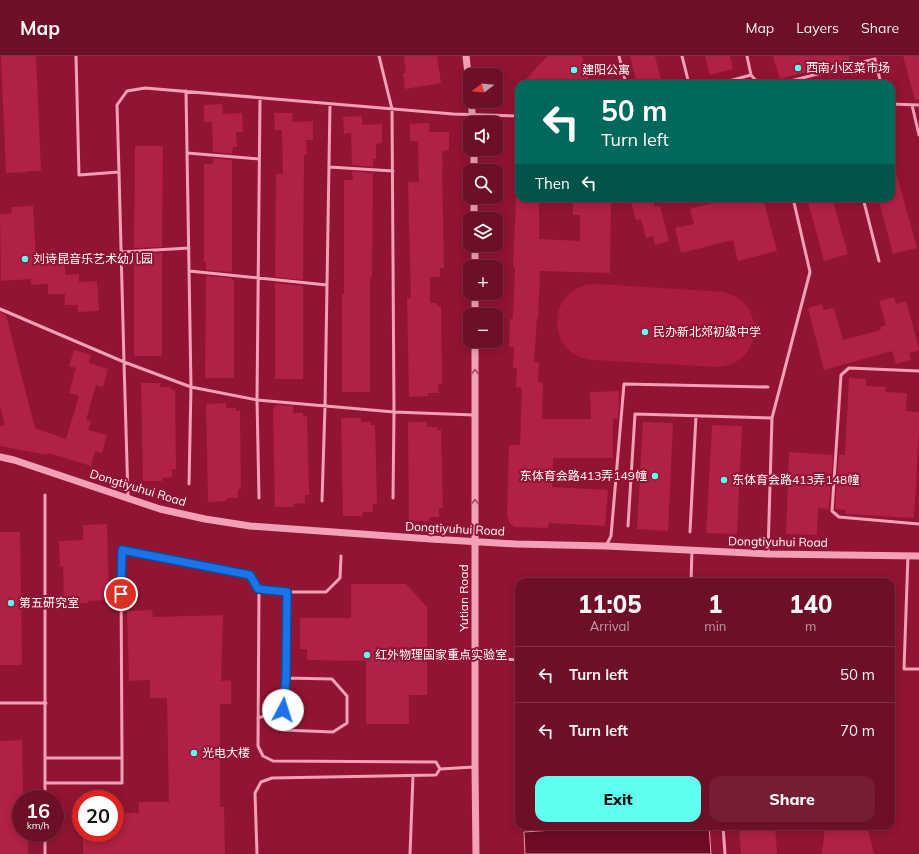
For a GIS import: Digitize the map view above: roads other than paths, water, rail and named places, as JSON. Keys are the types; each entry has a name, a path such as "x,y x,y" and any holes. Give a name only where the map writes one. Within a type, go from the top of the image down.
{"street":[{"path":"466,56 467,68"},
{"path":"472,108 472,115"},
{"name":"Yutian Road","path":"475,348 476,854"},
{"name":"Dongtiyuhui Road","path":"0,457 14,460 160,509 197,518 250,526 516,544 606,546 768,554 919,556"}],"lane":[{"path":"76,56 79,175 119,172"},
{"path":"379,56 392,109 394,412 393,498"},
{"path":"619,56 625,80"},
{"path":"682,56 688,80"},
{"path":"746,56 751,75 755,80"},
{"path":"793,80 875,57 880,80"},
{"path":"733,80 751,75"},
{"path":"128,498 117,105 127,91 145,88 453,114 515,116"},
{"path":"186,91 191,387 189,484"},
{"path":"259,498 257,400 260,98"},
{"path":"322,501 330,104"},
{"path":"895,104 919,105"},
{"path":"912,105 919,135"},
{"path":"187,153 259,159"},
{"path":"329,167 393,171"},
{"path":"768,554 772,418 810,272 794,202"},
{"path":"863,202 879,261"},
{"path":"122,252 189,248"},
{"path":"189,271 327,285"},
{"path":"0,309 124,362 191,387 257,400 394,412 475,415"},
{"path":"919,371 849,368 841,375 832,511 838,517 919,524"},
{"path":"606,546 611,536 624,384 768,386"},
{"path":"628,526 635,414 772,418"},
{"path":"690,532 696,416"},
{"path":"45,495 45,790"},
{"path":"45,783 122,783 122,550 250,575 258,589 258,746 263,756 273,761 436,762 440,769"},
{"path":"691,578 692,550"},
{"path":"908,555 904,669 919,669"},
{"path":"258,589 287,592 326,592 340,578 340,556"},
{"path":"286,678 332,679 346,696 347,723 333,732 283,730 286,678 287,592"},
{"path":"504,659 515,660"},
{"path":"0,703 46,703"},
{"path":"258,718 283,710"},
{"path":"46,758 122,758"},
{"path":"440,769 475,767"},
{"path":"257,854 255,792 261,782 272,778 436,775 440,769"},
{"path":"410,854 413,776"},
{"path":"723,830 725,854"},
{"path":"45,842 45,854"}],"place":[{"name":"西南小区菜市场","path":"798,68"},
{"name":"建阳公寓","path":"574,70"},
{"name":"刘诗昆音乐艺术幼儿园","path":"25,259"},
{"name":"民办新北郊初级中学","path":"645,332"},
{"name":"东体育会路413弄149幢","path":"655,476"},
{"name":"东体育会路413弄148幢","path":"724,480"},
{"name":"第五研究室","path":"11,603"},
{"name":"红外物理国家重点实验室","path":"367,655"},
{"name":"光电大楼","path":"194,753"}]}
